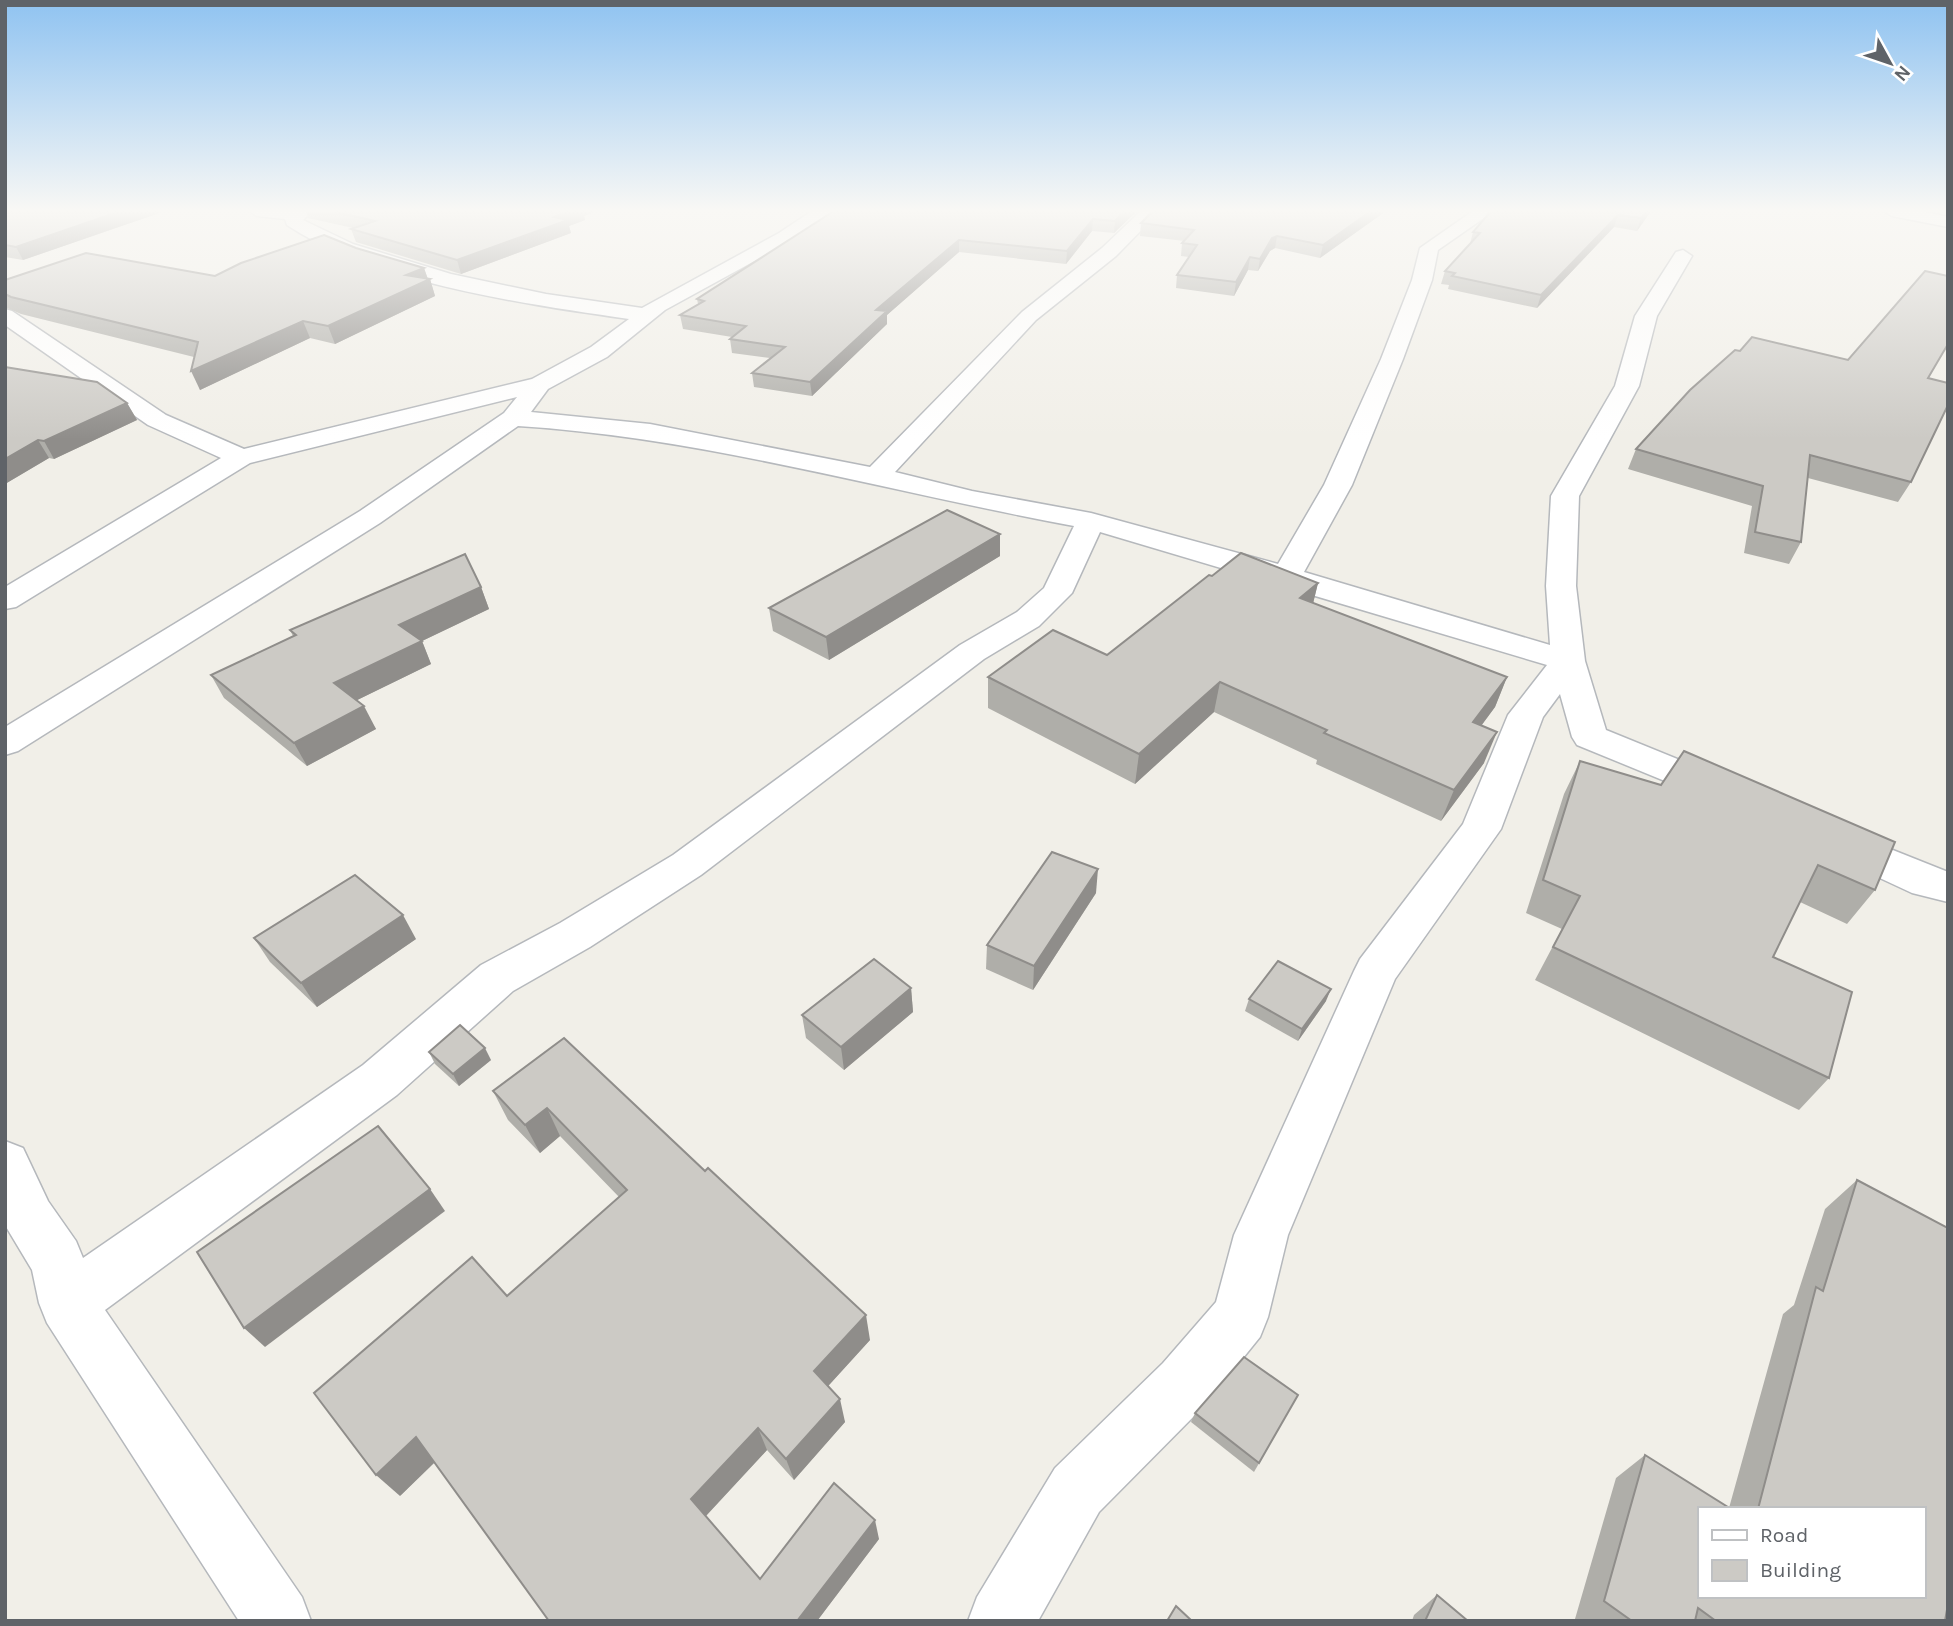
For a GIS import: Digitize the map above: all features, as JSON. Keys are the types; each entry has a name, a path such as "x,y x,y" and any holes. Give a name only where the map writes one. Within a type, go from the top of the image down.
{"street":[{"path":"471,287 648,315"},
{"path":"5,600 241,457 540,384 599,352 691,287"},
{"path":"876,476 900,454 1030,315 1063,287"},
{"path":"1286,576 1343,472 1392,359 1419,287"},
{"path":"1664,287 1646,316 1627,386 1565,496 1561,586 1568,661 1590,737 1754,804"},
{"path":"5,315 157,420 241,457"},
{"path":"5,743 370,517 513,418 540,384"},
{"path":"513,418 566,420 777,454 972,499 1091,521 1286,576 1568,661"},
{"path":"66,1303 380,1080 497,978 575,935 687,865 972,652 1028,619 1057,593 1091,521"},
{"path":"1001,1621 1077,1490 1184,1384 1240,1317 1261,1235 1376,971 1481,829 1526,715 1568,661"},
{"path":"1815,832 1926,882 1948,887"},
{"path":"5,1164 29,1219 57,1260 66,1303 278,1621"}],"building":[{"path":"5,287 413,287 328,326 303,321 191,371 198,342 5,294"},
{"path":"716,287 903,287 876,310 887,311 810,382 752,373 785,347 730,339 746,326 680,315 704,301 697,299"},
{"path":"1503,287 1549,287 1541,295"},
{"path":"1911,287 1948,287 1948,344 1928,378 1948,383 1948,405 1911,482 1810,455 1801,542 1755,532 1763,486 1636,449 1690,390 1735,350 1740,351 1752,337 1848,360"},
{"path":"5,367 97,382 127,403 44,441 38,440 5,459"},
{"path":"947,510 1000,534 826,637 769,608"},
{"path":"1241,553 1318,583 1300,598 1507,677 1473,722 1497,732 1454,790 1324,733 1327,730 1220,682 1139,754 988,677 1053,630 1107,655"},
{"path":"465,554 481,587 399,625 422,641 334,683 364,706 294,743 211,675 296,635 290,630"},
{"path":"1684,751 1895,842 1875,890 1818,865 1773,957 1852,992 1829,1078 1553,947 1580,896 1543,880 1580,761 1661,785"},
{"path":"1052,852 1098,869 1034,966 987,945"},
{"path":"355,875 403,915 301,983 254,938"},
{"path":"874,959 911,988 841,1047 802,1015"},
{"path":"1278,961 1331,989 1302,1029 1249,999"},
{"path":"460,1025 485,1048 453,1074 429,1052"},
{"path":"564,1038 705,1171 708,1168 866,1315 814,1371 840,1399 786,1459 758,1428 691,1499 760,1579 834,1483 875,1520 797,1621 549,1621 416,1437 376,1475 314,1393 472,1257 507,1296 627,1190 547,1108 525,1125 493,1091"},
{"path":"378,1126 430,1189 244,1328 197,1252"},
{"path":"1857,1180 1948,1228 1948,1604 1945,1621 1716,1621 1698,1608 1695,1621 1632,1621 1604,1601 1645,1455 1728,1507 1698,1507 1698,1598 1925,1598 1925,1507 1759,1507 1816,1287 1823,1291"},
{"path":"1244,1357 1298,1395 1259,1463 1195,1413"},
{"path":"1437,1595 1468,1621 1425,1621"},
{"path":"1176,1606 1192,1621 1167,1621"}]}
